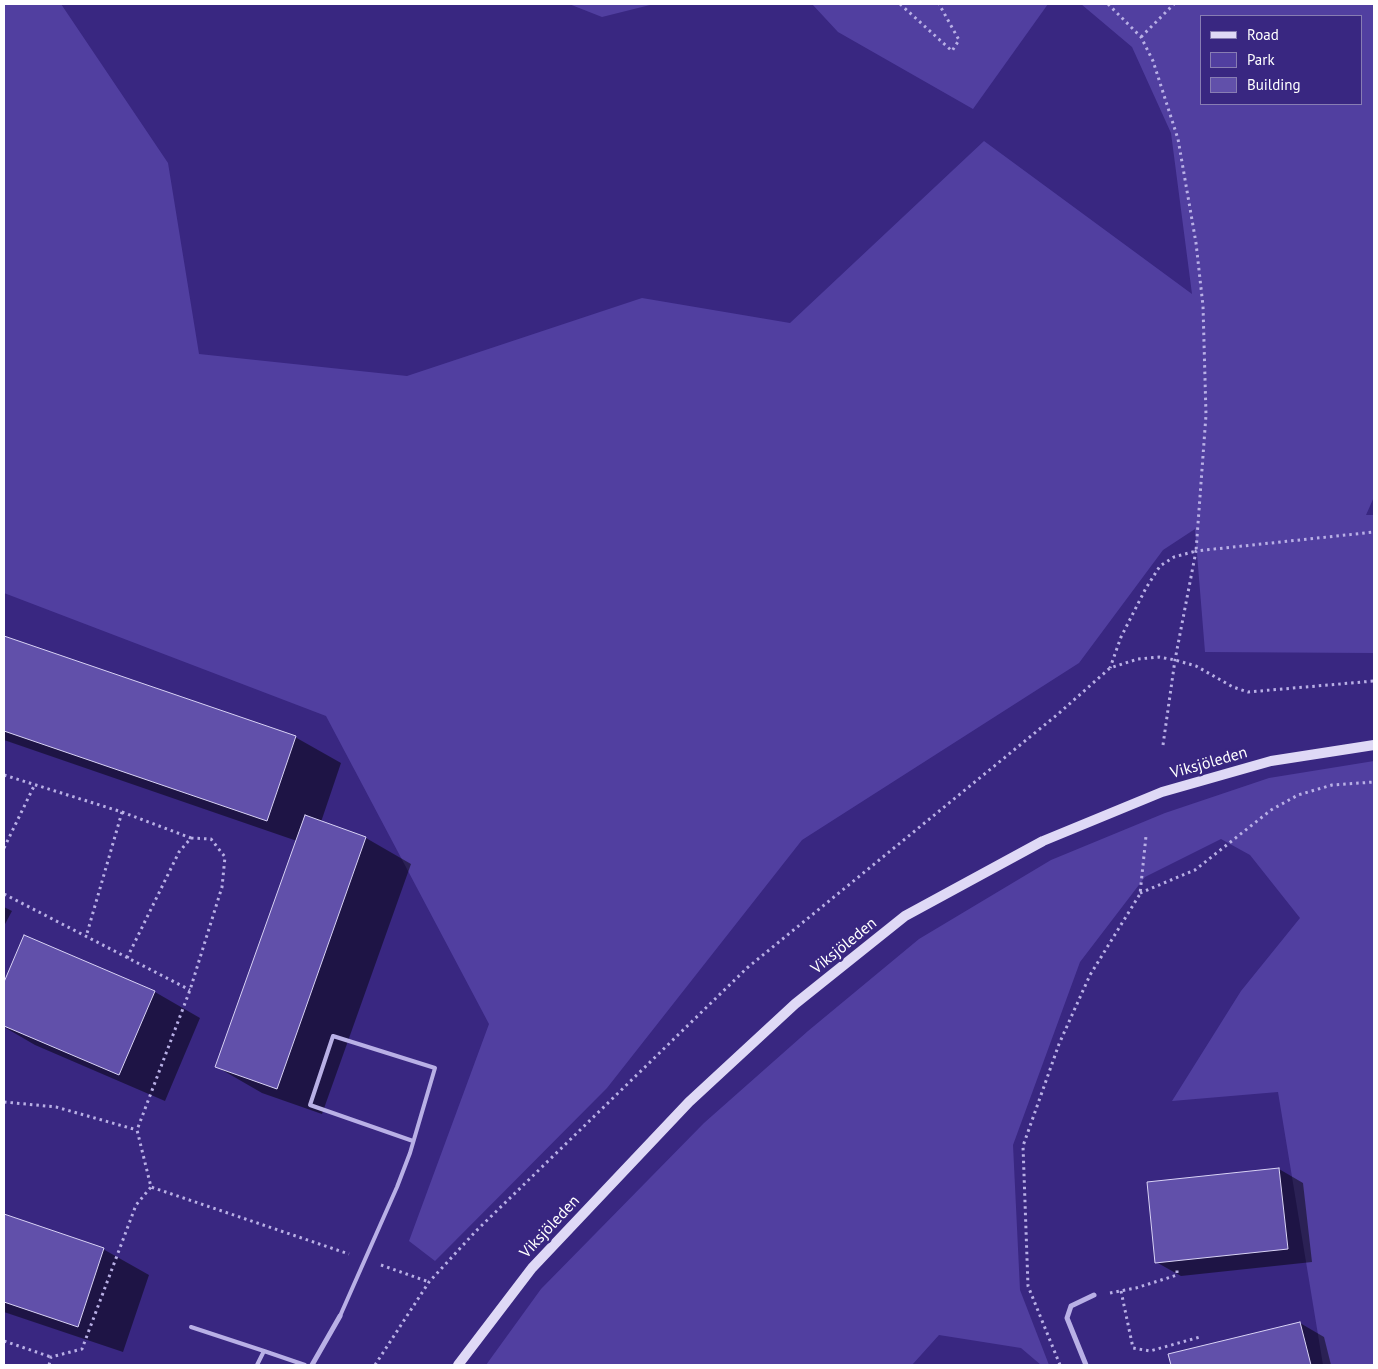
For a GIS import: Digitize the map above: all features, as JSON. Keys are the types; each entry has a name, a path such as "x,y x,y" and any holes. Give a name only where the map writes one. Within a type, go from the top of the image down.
{"main road":[{"name":"Viksjöleden","path":"458,1365 532,1268 689,1102 795,1004 905,916 1043,841 1162,792 1271,761 1374,745"}],"street":[{"path":"1086,1365 1067,1318 1071,1306 1094,1295"},
{"path":"312,1365 340,1316"}],"lane":[{"path":"340,1316 397,1188 413,1140 435,1068 333,1036 310,1105 413,1140"},
{"path":"191,1327 306,1365"},
{"path":"257,1365 264,1351"}],"path":[{"path":"900,4 952,51 959,40 939,4"},
{"path":"1108,4 1141,38 1153,61 1178,139 1196,242 1203,306 1206,415 1196,551 1175,660 1163,745"},
{"path":"1141,38 1174,4"},
{"path":"1110,668 1121,637 1146,588 1160,566 1174,557 1196,551 1374,532"},
{"path":"376,1365 429,1282 476,1231 747,968 1058,714 1110,668 1138,659 1159,657 1196,666 1233,687 1248,692 1374,681"},
{"path":"4,775 122,812 191,838 211,839 225,857 222,887 190,990 137,1130 151,1187"},
{"path":"1140,894 1195,870 1271,810 1298,795 1332,785 1374,782"},
{"path":"4,848 35,784"},
{"path":"86,937 122,812"},
{"path":"1060,1365 1028,1286 1023,1146 1059,1044 1090,975 1140,894 1146,836"},
{"path":"127,958 180,852 191,838"},
{"path":"4,894 190,990"},
{"path":"4,1102 56,1107 137,1130"},
{"path":"151,1187 429,1282"},
{"path":"4,1341 51,1358 82,1350 136,1205 151,1187"},
{"path":"1094,1295 1177,1275 1177,1268"},
{"path":"1121,1290 1133,1348 1150,1351 1200,1337"},
{"path":"49,1365 51,1358"}],"green space":[{"path":"4,4 61,4 168,163 199,354 407,376 642,298 790,323 984,141 1192,294 1171,133 1132,47 1081,4 1374,4 1374,497 1366,515 1374,515 1374,653 1205,652 1195,529 1163,550 1079,663 802,840 607,1088 435,1261 409,1241 489,1024 326,716 4,593"},
{"path":"569,4 654,4 602,17"},
{"path":"812,4 1048,4 973,109 838,32"},
{"path":"1374,761 1374,1365 1323,1365 1278,1092 1172,1101 1241,991 1300,918 1250,855 1221,839 1145,877 1080,962 1013,1145 1020,1290 1049,1365 1041,1365 1021,1348 939,1335 912,1365 486,1365 541,1289 704,1123 808,1031 919,939 1051,860 1165,813 1269,778"}],"building":[{"path":"4,636 296,736 267,821 4,731"},
{"path":"305,815 366,837 277,1089 215,1067"},
{"path":"24,935 155,991 119,1075 4,1026 4,982"},
{"path":"1279,1168 1288,1249 1155,1263 1147,1182"},
{"path":"4,1214 104,1248 78,1327 4,1302"},
{"path":"1300,1322 1311,1365 1171,1365 1168,1354"}]}
